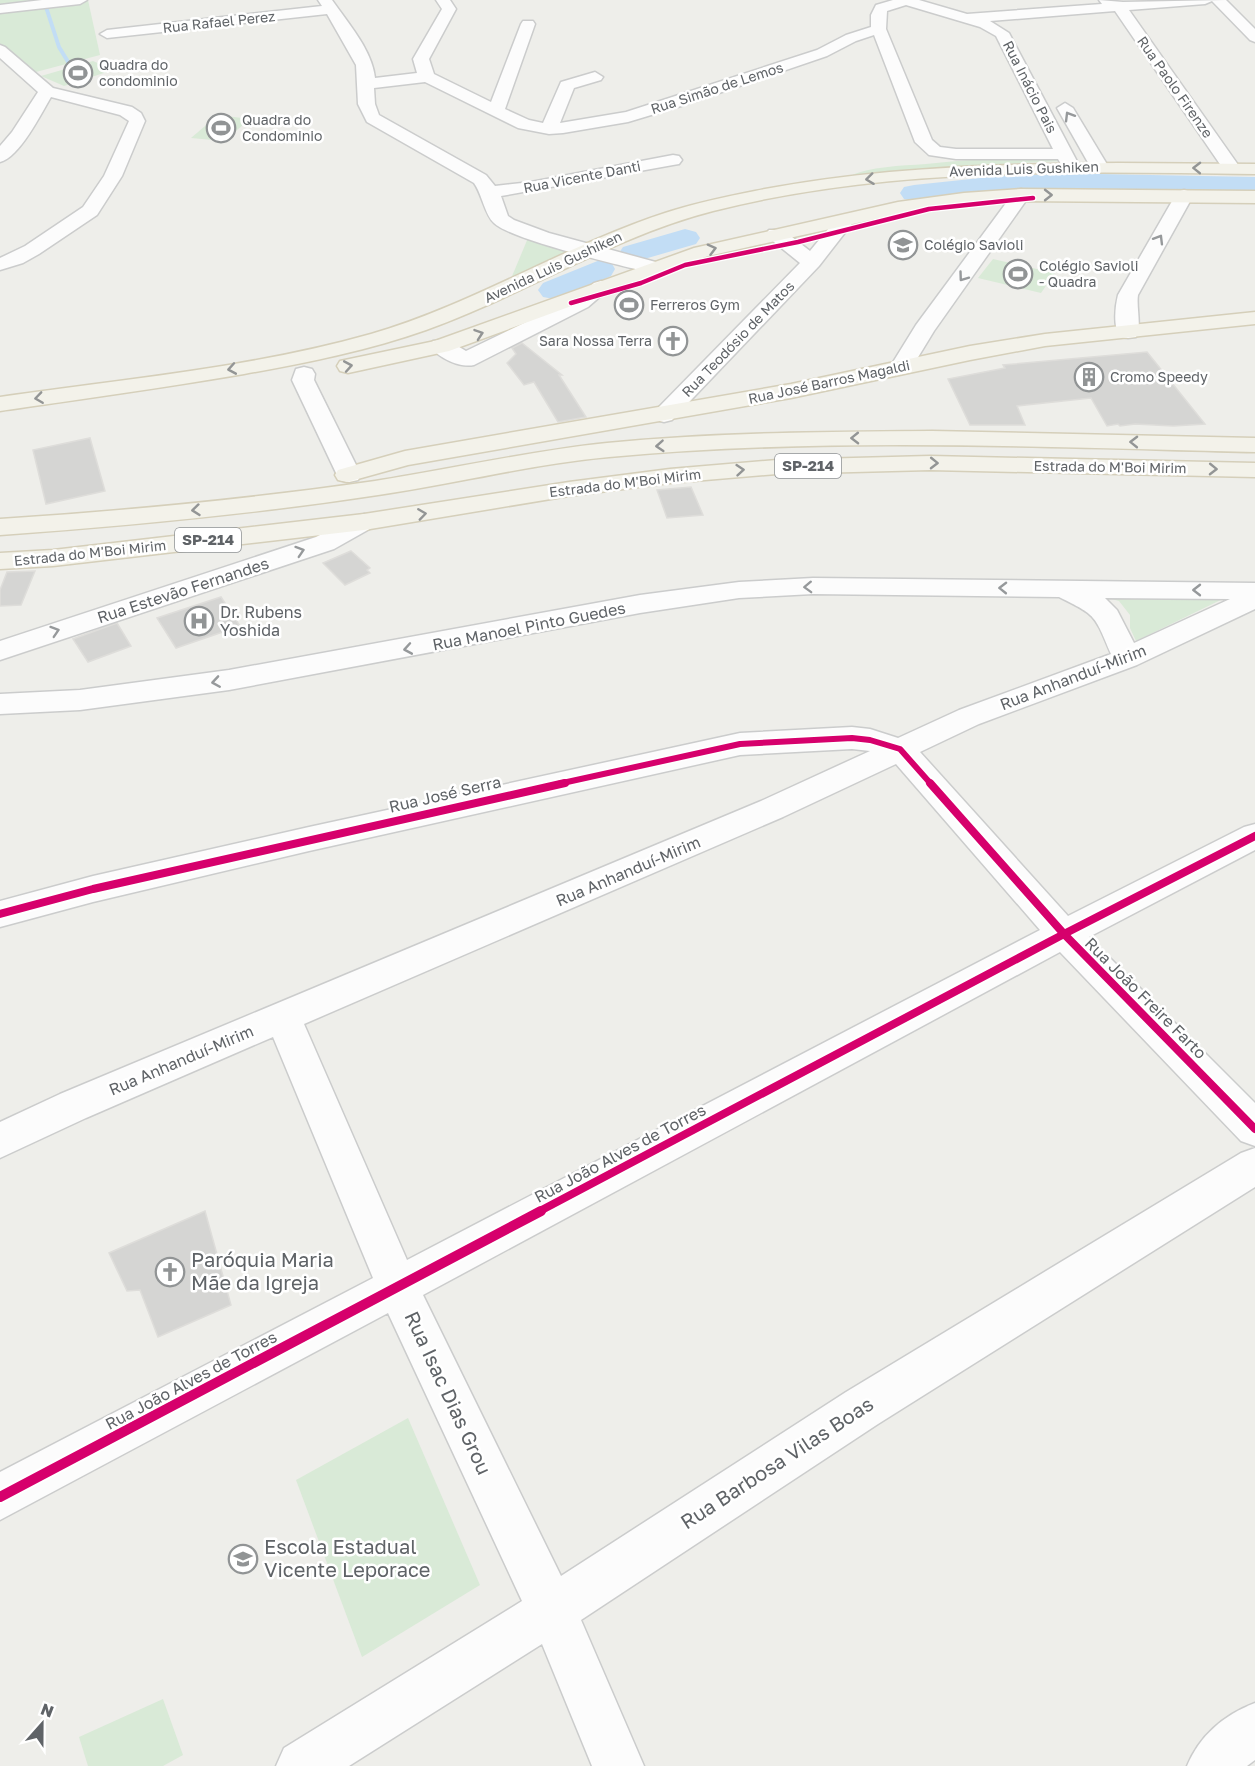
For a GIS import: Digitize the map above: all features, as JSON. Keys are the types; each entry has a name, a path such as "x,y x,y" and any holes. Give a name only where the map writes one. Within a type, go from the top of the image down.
{"main road":[{"name":"Avenida Luis Gushiken","path":"0,404 236,369 337,349 386,336 472,304 586,249 631,231 710,206 839,183 1068,160 1099,166 1255,169"},
{"path":"710,206 748,217 775,221 772,206 780,201 839,183"},
{"name":"Avenida Luis Gushiken","path":"601,287 701,252 775,221 844,221 934,202 1021,195 1255,197"},
{"name":"Rua José Barros Magaldi","path":"254,504 405,458 664,415 1034,342 1255,318"},
{"path":"0,420 201,392 403,356 441,346"},
{"name":"Estrada do M'Boi Mirim","path":"0,527 254,504 384,487 605,450 772,439 873,438 1255,445"},
{"path":"364,522 384,487 405,458"},
{"name":"Estrada do M'Boi Mirim","path":"0,561 53,558 364,522 591,486 670,476 777,467 930,463 1255,470"}],"street":[{"path":"0,9 80,0"},
{"path":"368,84 427,76 420,64 421,59 449,9 443,0"},
{"path":"908,0 881,8 878,15 879,28 922,139 935,151 1068,160"},
{"name":"Rua Inácio Pais","path":"908,0 995,28 1007,39 1026,81 1068,160"},
{"name":"Rua Inácio Pais","path":"940,0 1002,14 1018,21 1022,27"},
{"path":"967,18 1112,3 1205,0"},
{"path":"1218,0 1255,37"},
{"name":"Rua Paolo Firenze","path":"1112,3 1232,169"},
{"path":"328,4 341,21 364,65 368,84 364,100 366,108 374,118 480,180 490,192 500,219 524,231 656,268"},
{"name":"Rua Rafael Perez","path":"106,34 209,17 328,4"},
{"path":"496,112 528,24"},
{"name":"Rua Simão de Lemos","path":"427,76 496,112 524,124 549,129 596,124 675,103 822,53 851,38 879,28"},
{"path":"0,50 47,91 126,111 135,117 136,121 113,176 90,210 75,222 8,261"},
{"path":"549,129 567,85 595,76"},
{"path":"0,157 24,128 47,91"},
{"name":"Rua Inácio Pais","path":"1057,96 1099,166"},
{"name":"Rua Vicente Danti","path":"490,192 531,187 673,160"},
{"path":"901,367 924,330 1021,195"},
{"path":"1128,332 1126,306 1128,295 1184,196"},
{"path":"775,221 812,262"},
{"name":"Rua Teodósio de Matos","path":"664,415 812,262 844,221"},
{"path":"524,231 566,235 631,231"},
{"path":"441,346 466,360 581,303 601,287"},
{"path":"304,374 303,380 350,475"},
{"name":"Rua Estevão Fernandes","path":"0,651 325,543 364,522"},
{"name":"Rua Manoel Pinto Guedes","path":"0,704 80,700 228,680 417,647 640,604 739,590 813,586 1255,591"},
{"name":"Rua Manoel Pinto Guedes","path":"1061,590 1095,602 1104,610 1126,658"},
{"name":"Rua Anhanduí-Mirim","path":"0,1141 73,1106 772,809 969,717 1126,658 1255,598"},
{"name":"Rua José Serra","path":"0,914 93,889 331,834 740,744 852,738 870,740 900,749"},
{"name":"Rua João Freire Farto","path":"900,749 1064,934 1255,1129"},
{"name":"Rua João Alves de Torres","path":"0,1497 1064,934 1255,836"},
{"name":"Rua Isac Dias Grou","path":"283,1017 397,1286 552,1611 618,1766"},
{"name":"Rua Barbosa Vilas Boas","path":"302,1766 552,1611 862,1408 1255,1166"},
{"path":"1213,1766 1229,1748 1255,1728"}],"green space":[{"path":"0,0 88,0 100,55 36,72 0,44"},
{"name":"Quadra do condominio","path":"93,61 113,70 64,86 41,76"},
{"name":"Quadra do Condominio","path":"218,115 250,119 224,141 191,138"},
{"path":"1006,158 1063,158 1063,161 963,166 847,177 886,167"},
{"path":"528,238 569,252 510,281"},
{"name":"Colégio Savioli - Quadra","path":"993,259 1041,270 1043,267 1057,270 1041,293 978,278"},
{"path":"1090,593 1231,595 1136,641 1130,628 1130,615 1119,601"},
{"path":"408,1418 480,1585 362,1657 296,1480"},
{"path":"163,1699 183,1755 163,1766 88,1766 79,1737"}],"building":[{"path":"522,343 562,375 559,375 586,417 558,422 534,382 524,385 507,363 516,354 512,348"},
{"path":"1147,352 1205,424 1107,426 1091,398 1017,406 1025,425 970,425 948,379 1005,368 1003,365"},
{"path":"90,438 105,491 46,504 33,450"},
{"path":"691,487 703,515 667,518 657,490"},
{"path":"351,551 370,568 367,570 370,573 345,585 323,563"},
{"path":"35,571 21,605 0,606 0,590 7,572"},
{"name":"Dr. Rubens Yoshida","path":"221,597 240,626 176,648 157,618"},
{"path":"117,623 131,646 88,662 73,639"},
{"name":"Paróquia Maria Mãe da Igreja","path":"205,1211 231,1305 158,1337 140,1290 127,1291 109,1253"}],"waterway":[{"path":"46,7 59,47 70,65"},
{"path":"914,193 1009,183 1255,185"},
{"path":"634,253 685,238"},
{"path":"554,290 600,269"}],"cycle path":[{"path":"571,303 641,283 685,265 798,242 929,209 1033,198"},
{"path":"0,914 93,889 309,839 740,744 852,738 870,740 900,749 1064,934 1255,1129"},
{"path":"0,1497 1064,934 1255,836"}],"place":[{"name":"Quadra do condominio","path":"78,73"},
{"name":"Quadra do Condominio","path":"221,128"},
{"name":"Colégio Savioli","path":"903,245"},
{"name":"Colégio Savioli - Quadra","path":"1018,274"},
{"name":"Ferreros Gym","path":"629,305"},
{"name":"Sara Nossa Terra","path":"673,341"},
{"name":"Cromo Speedy","path":"1089,377"},
{"name":"Dr. Rubens Yoshida","path":"199,621"},
{"name":"Paróquia Maria Mãe da Igreja","path":"170,1272"},
{"name":"Escola Estadual Vicente Leporace","path":"243,1559"}]}
